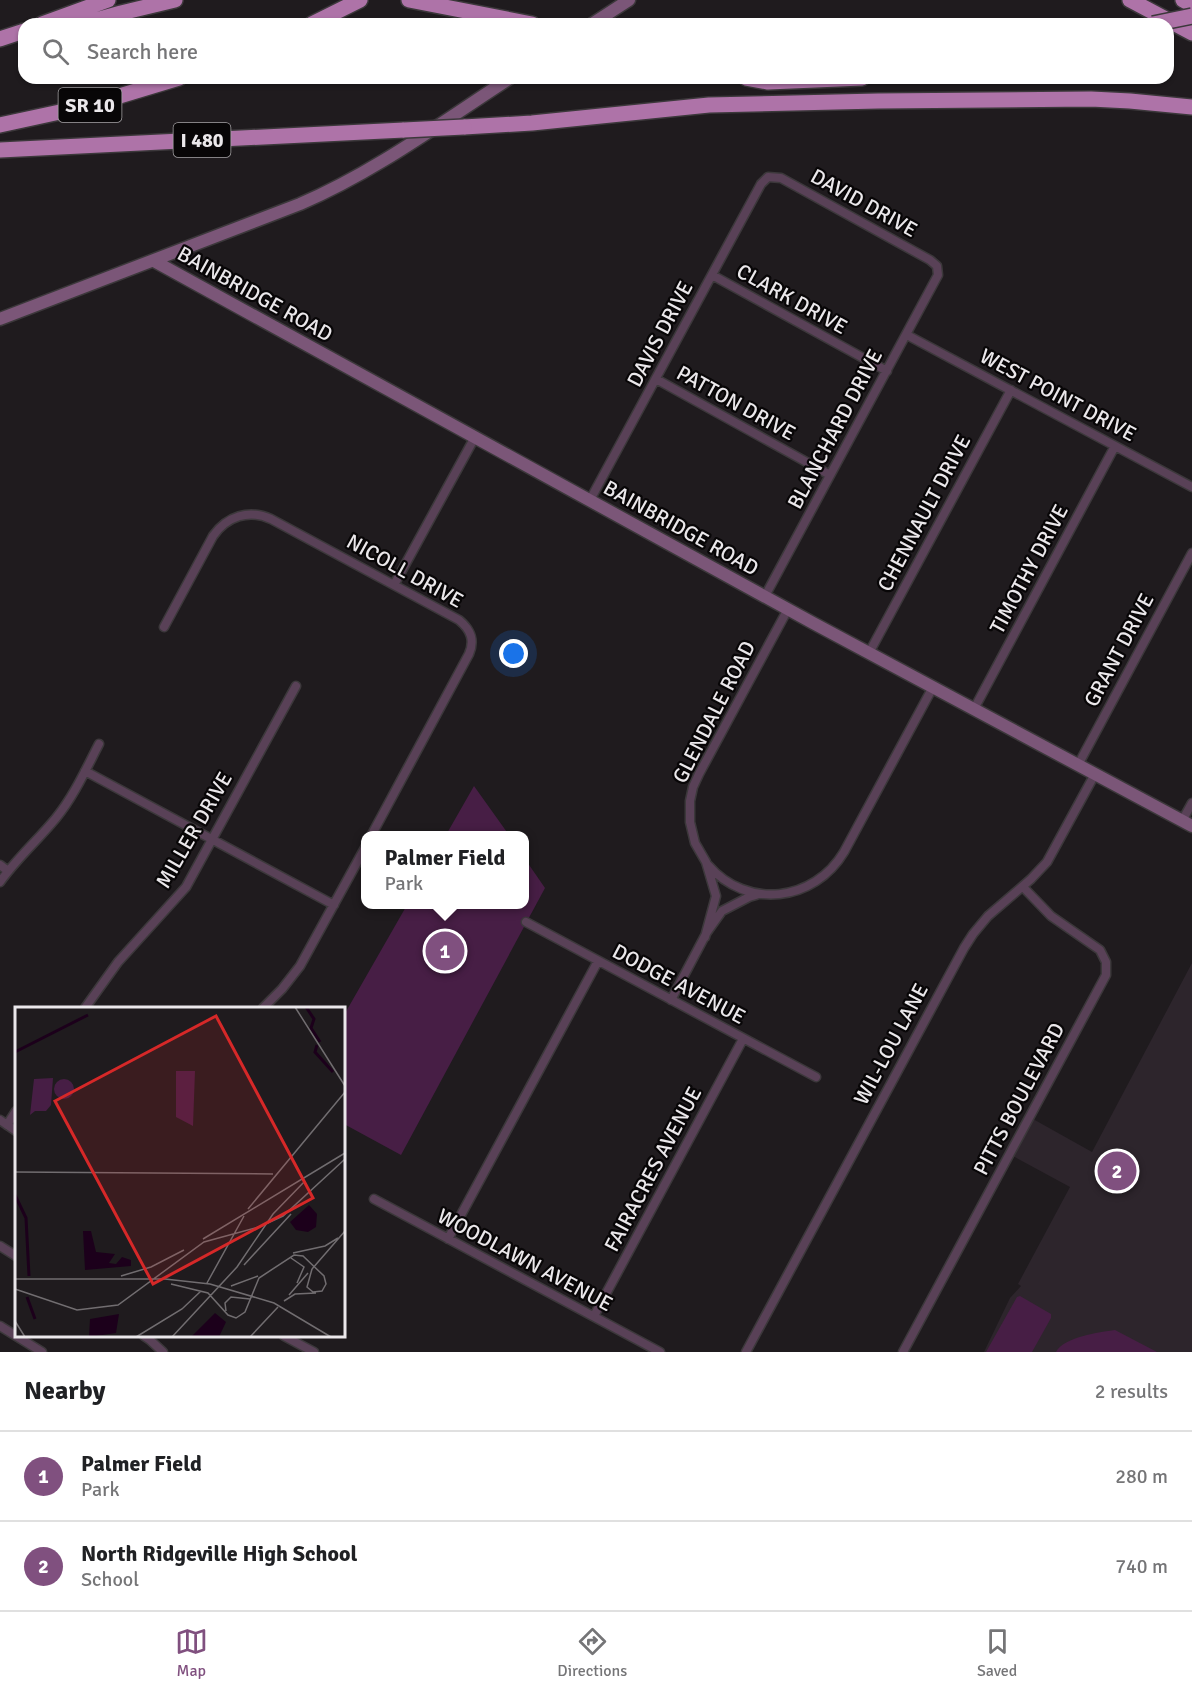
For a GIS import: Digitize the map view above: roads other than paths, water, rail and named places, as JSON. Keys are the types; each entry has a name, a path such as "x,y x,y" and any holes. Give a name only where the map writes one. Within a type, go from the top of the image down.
{"highway":[{"path":"58,18 108,0"},
{"path":"102,18 175,0"},
{"path":"324,18 360,0"},
{"path":"409,0 501,18"},
{"path":"1130,0 1164,18"},
{"path":"1184,0 1192,5"},
{"path":"1174,20 1192,16"},
{"path":"1174,23 1192,33"},
{"path":"0,39 18,33"},
{"path":"0,48 18,43"},
{"name":"SR 10","path":"0,125 101,102 160,84"},
{"name":"I 480","path":"0,150 532,123 709,105 934,99 1082,99 1192,107"}],"street":[{"path":"601,18 629,0"},
{"path":"0,319 330,192 367,171 501,84"},
{"name":"DAVID DRIVE","path":"761,184 772,176 791,183 930,260 938,270 936,280"},
{"name":"DAVIS DRIVE","path":"590,500 761,184"},
{"name":"BAINBRIDGE ROAD","path":"154,261 788,609 1187,823"},
{"name":"CLARK DRIVE","path":"712,275 887,371"},
{"name":"BLANCHARD DRIVE","path":"765,596 936,280"},
{"name":"WEST POINT DRIVE","path":"907,335 1192,487"},
{"name":"PATTON DRIVE","path":"656,379 830,475"},
{"name":"CHENNAULT DRIVE","path":"869,653 1011,390"},
{"path":"394,585 474,437"},
{"name":"TIMOTHY DRIVE","path":"974,709 1115,446"},
{"name":"NICOLL DRIVE","path":"164,627 213,536 232,518 246,514 264,516 459,620 469,629 472,641 470,654 374,831"},
{"name":"GRANT DRIVE","path":"1078,765 1192,553"},
{"name":"GLENDALE ROAD","path":"705,937 716,896 706,862 698,850 691,829 689,815 693,787 788,609"},
{"name":"MILLER DRIVE","path":"86,1007 118,962 186,887 296,686"},
{"path":"706,862 732,885 760,894 781,894 802,889 821,879 844,852 933,687"},
{"path":"0,882 57,817 99,744"},
{"path":"85,771 334,905"},
{"name":"WIL-LOU LANE","path":"746,1352 964,948 988,916 1039,871 1053,852 1095,774"},
{"path":"1187,823 1192,803"},
{"path":"264,1007 300,966 361,855"},
{"path":"0,865 8,871"},
{"name":"PITTS BOULEVARD","path":"903,1352 1106,975 1106,962 1100,950 1051,916 1023,887"},
{"path":"671,1000 705,937 722,912 749,897 760,894"},
{"name":"DODGE AVENUE","path":"526,922 816,1077"},
{"path":"448,1239 598,961"},
{"name":"FAIRACRES AVENUE","path":"594,1317 743,1038"},
{"path":"4,1123 15,1112"},
{"name":"WOODLAWN AVENUE","path":"374,1199 660,1352"},
{"path":"0,1246 15,1255"},
{"path":"0,1326 15,1335"},
{"path":"18,1337 42,1352"},
{"path":"146,1337 163,1352"},
{"path":"288,1337 314,1352"}],"place":[{"name":"Palmer Field","path":"445,951"},
{"name":"North Ridgeville High School","path":"1117,1171"}]}
